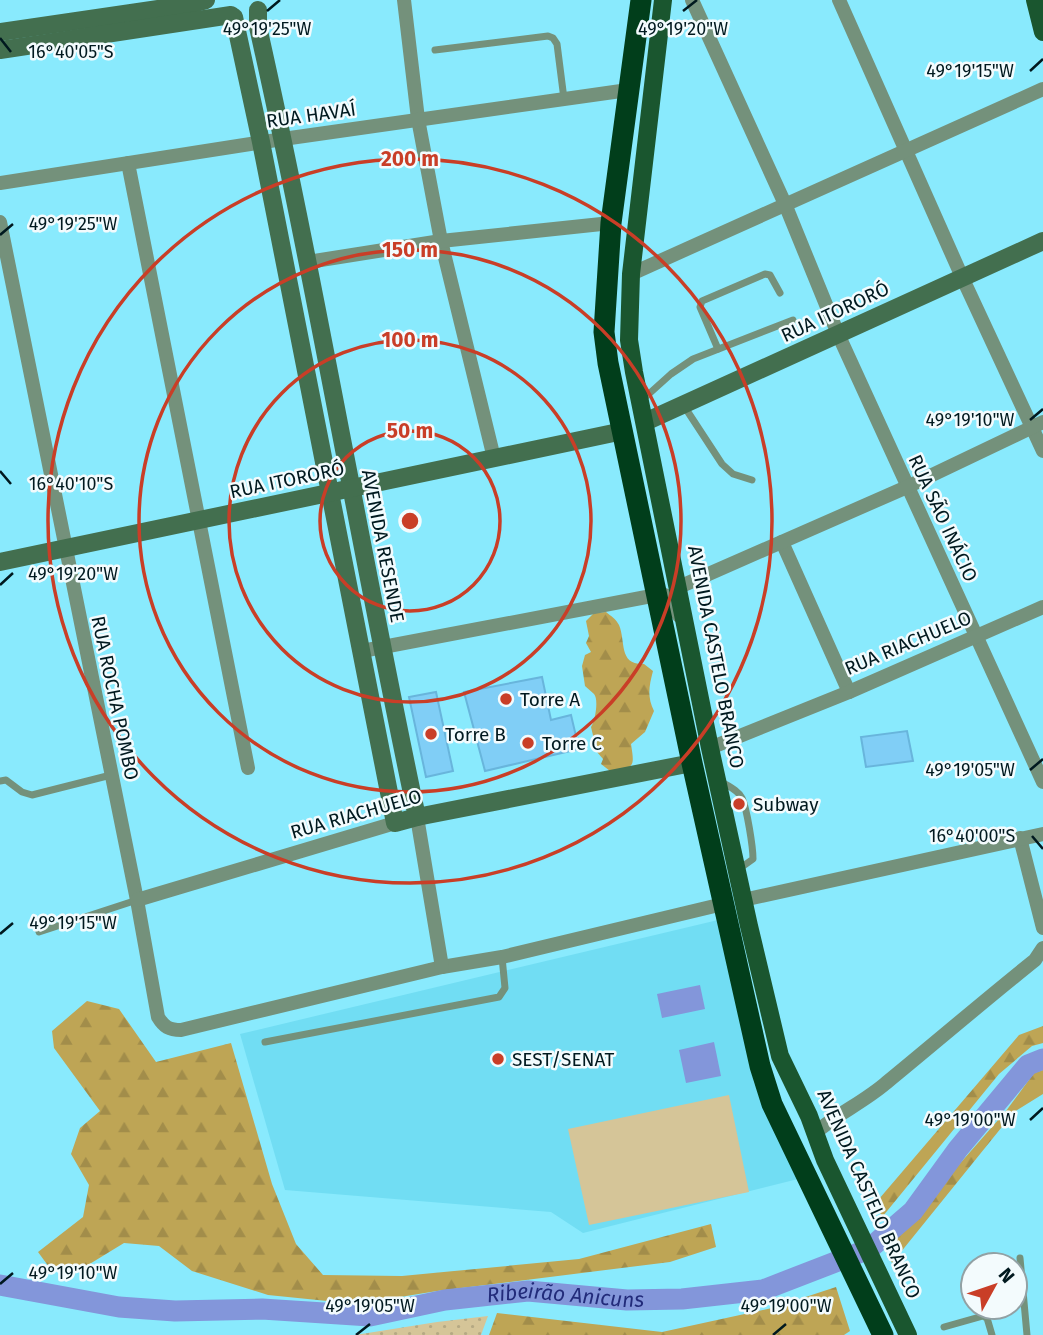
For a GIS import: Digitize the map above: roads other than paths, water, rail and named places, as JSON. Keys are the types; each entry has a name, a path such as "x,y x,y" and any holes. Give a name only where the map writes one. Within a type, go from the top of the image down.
{"highway":[{"name":"AVENIDA CASTELO BRANCO","path":"640,0 611,223 604,332 608,363 692,763 733,902 760,1066 772,1104 883,1335"}],"main road":[{"name":"AVENIDA CASTELO BRANCO","path":"663,0 631,274 629,340 640,402 736,871 733,902 780,1056 818,1123 825,1160 908,1335"},
{"path":"1035,0 1043,32"}],"street":[{"path":"0,32 206,0"},
{"path":"404,0 418,119 441,241 494,458"},
{"name":"RUA SÃO INÁCIO","path":"692,0 785,204 838,334 1043,782"},
{"path":"839,0 962,277 1038,424 1043,451"},
{"path":"0,50 230,10 243,19 251,16 262,4"},
{"name":"AVENIDA RESENDE","path":"262,4 258,27 308,262 350,488 417,817 442,967"},
{"path":"230,10 274,203 396,823"},
{"path":"631,274 1043,89"},
{"name":"RUA HAVAÍ","path":"0,183 261,142 628,90"},
{"path":"128,163 248,768"},
{"path":"274,203 295,200"},
{"name":"RUA ROCHA POMBO","path":"0,222 137,900 158,1017 170,1030 181,1030 442,967"},
{"path":"308,262 441,241 611,223"},
{"name":"RUA ITORORÓ","path":"645,422 1043,241"},
{"path":"679,587 907,487 1038,424"},
{"name":"RUA ITORORÓ","path":"0,562 623,431"},
{"path":"782,542 849,692"},
{"path":"362,651 664,594 669,597 687,630"},
{"name":"RUA RIACHUELO","path":"710,748 849,692 1043,607"},
{"name":"RUA RIACHUELO","path":"137,900 417,817 692,763"},
{"path":"442,967 502,957 733,902 1043,834"},
{"path":"1020,838 1043,928"},
{"path":"818,1123 884,1085 1035,960 1043,948"}],"lane":[{"path":"435,50 548,36 557,44 564,99"},
{"path":"718,349 700,307 702,301 765,274 774,279 780,293"},
{"path":"640,402 671,374 693,359 793,320"},
{"path":"684,405 722,464 733,474 752,480"},
{"path":"0,781 6,780 22,792 32,795 111,775"},
{"name":"RUA RIACHUELO","path":"39,932 137,900"},
{"path":"265,1042 499,998 505,988 502,957"},
{"path":"944,1327 983,1316 987,1318 992,1335"}],"waterway":[{"name":"Ribeirão Anicuns","path":"0,1285 119,1307 175,1311 262,1309 370,1316 445,1300 528,1291 627,1300 682,1299 763,1290 869,1249 913,1211 958,1149 1028,1065 1043,1059"}],"place":[{"name":"Torre A","path":"506,699"},
{"name":"Torre B","path":"431,734"},
{"name":"Torre C","path":"528,743"},
{"name":"Subway","path":"739,804"},
{"name":"SEST/SENAT","path":"498,1059"}]}
